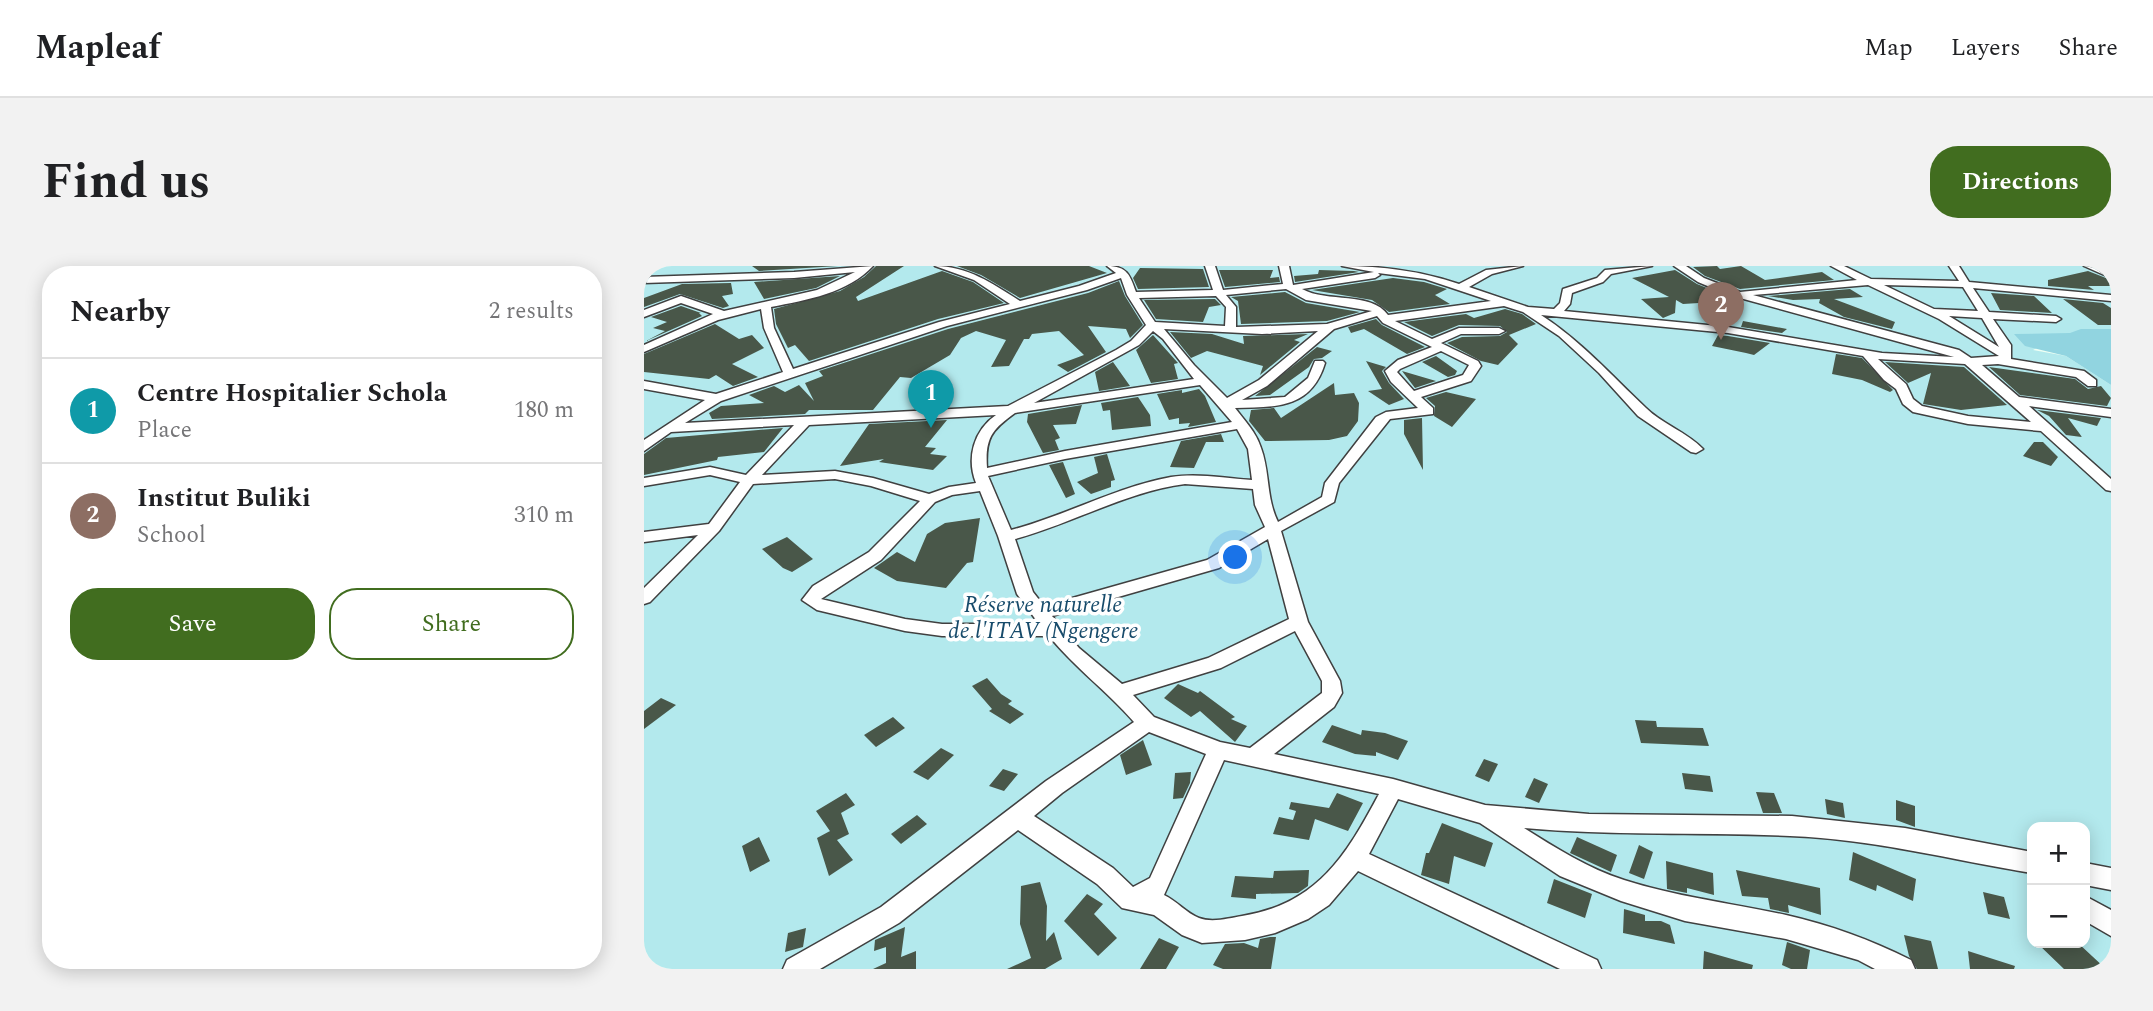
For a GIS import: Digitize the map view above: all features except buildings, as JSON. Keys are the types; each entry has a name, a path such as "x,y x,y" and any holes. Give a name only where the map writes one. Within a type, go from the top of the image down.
{"street":[{"path":"940,266 977,278 1018,304"},
{"path":"1210,266 1219,293 1231,307 1230,328"},
{"path":"1283,266 1290,287 1310,298 1347,302 1382,316 1474,363 1471,374 1466,378 1413,395"},
{"path":"1347,266 1412,274 1464,286 1527,310 1563,334 1603,370 1643,413 1696,449"},
{"path":"1412,274 1431,266"},
{"path":"1464,286 1489,272 1518,266"},
{"path":"1556,313 1565,304 1567,291 1600,280 1613,270 1647,266"},
{"path":"1679,266 1708,284 1733,293 1772,323 1867,354 1968,360 2003,358 2080,374 2092,383"},
{"path":"1836,266 1930,312 2003,358"},
{"path":"1954,266 2005,345 2003,358"},
{"path":"2089,266 2111,275"},
{"path":"644,280 818,274 867,267"},
{"path":"644,349 723,314 766,306 830,288 867,267"},
{"path":"647,441 717,398 943,324 1083,288 1119,268 1132,295 1152,325 1167,337 1202,381 1242,424 1255,450 1262,505 1273,529 1299,622 1331,681 1332,693 1327,702 1254,757"},
{"path":"1132,295 1219,293 1290,287 1388,271"},
{"path":"644,288 699,279"},
{"path":"1733,293 1868,282 1966,284 2111,299"},
{"path":"644,314 681,299 723,314"},
{"path":"1510,303 1382,316 1331,326 1268,330 1152,325 1135,343 1011,410 994,422 984,435 979,448 982,480 1006,536 1026,594 1073,653 1119,692 1147,723 1218,750 1393,788 1485,815 1589,824 1792,826 1905,838 2022,861"},
{"path":"766,306 769,328 790,375"},
{"path":"1527,310 1728,330 1772,323 1948,350 1968,360 2110,486"},
{"path":"1930,312 2056,319"},
{"path":"1226,404 1263,383 1331,326"},
{"path":"1041,613 1213,565 1329,499 1332,483 1381,420 1386,416 1428,411 1395,379 1392,369 1459,331 1499,331"},
{"path":"644,332 671,336"},
{"path":"1867,354 1888,377 1902,387 1907,401 1918,409 1968,420 2041,427"},
{"path":"1226,404 1288,401 1314,379 1319,363"},
{"path":"668,428 1011,410 1202,381"},
{"path":"644,385 717,398"},
{"path":"2011,400 2111,413"},
{"path":"644,598 714,528 749,480 807,419"},
{"path":"1055,630 942,630 880,619 817,604 811,600 820,590 875,556 930,499 949,491 1065,455 1242,424"},
{"path":"644,482 710,471 749,480 835,475 873,482 930,499"},
{"path":"1006,536 1048,526 1138,491 1169,482 1185,480 1258,485"},
{"path":"644,537 714,528"},
{"path":"1119,692 1214,663 1299,622"},
{"path":"796,969 890,915 1054,786 1147,723"},
{"path":"1130,900 1158,886 1218,750"},
{"path":"1017,817 1105,876 1130,900 1157,904 1199,931 1217,932 1257,926 1299,914 1356,859 1393,788"},
{"path":"1485,815 1567,869 1621,890 1685,909 1786,927 1862,950 1902,969"},
{"path":"1356,859 1588,969"},
{"path":"2090,875 2111,879"},
{"path":"2090,909 2111,923"}],"green space":[{"name":"Réserve naturelle de l'ITAV (Ngengere","path":"644,266 2111,266 2111,329 2070,334 2033,350 2066,356 2111,385 2111,969 644,969"}],"shaded area":[{"path":"2081,329 2111,329 2111,385 2066,356 2025,346 2014,334 2070,333"}],"place":[{"name":"Institut Buliki","path":"1721,340"},
{"name":"Centre Hospitalier Schola","path":"931,428"}]}
